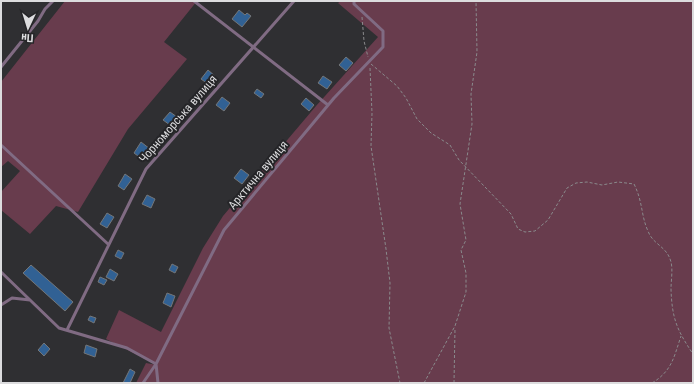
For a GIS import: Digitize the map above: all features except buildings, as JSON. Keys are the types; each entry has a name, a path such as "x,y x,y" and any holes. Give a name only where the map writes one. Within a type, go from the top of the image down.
{"lane":[{"path":"1,68 2,62 53,1"},
{"path":"194,1 328,106"},
{"name":"Чорноморська вулиця","path":"67,330 146,169 294,1"},
{"name":"Арктична вулиця","path":"143,383 156,364 224,230 328,106 383,47 383,31 354,2 350,1"},
{"path":"1,145 108,244"},
{"path":"1,272 59,328 127,348 156,364 158,383"},
{"path":"1,306 12,298 30,300"}],"path":[{"path":"424,383 455,326 466,292 466,273 461,250 466,240 460,204 472,124 471,94 476,52 476,1"},
{"path":"362,11 364,41 369,63 372,105 372,146 390,283 389,328 400,383"},
{"path":"369,63 397,86 406,98 417,119 431,133 450,145 459,160 511,214 518,228 525,232 535,231 548,220 567,188 576,182 587,182 602,185 618,182 634,184 640,197 648,231 655,241 667,251 671,264 671,309 681,335 693,354"},
{"path":"454,383 455,326"},
{"path":"652,383 663,376 672,364 681,335"}],"shaded area":[{"path":"65,1 197,1 164,42 187,59 128,129 78,212 56,206 30,234 1,210 1,192 20,171 8,161 1,167 1,82"},
{"path":"341,1 693,1 693,383 136,383 146,363 157,365 106,339 119,310 161,332 203,248 223,216 316,106 378,37 338,3"}]}
